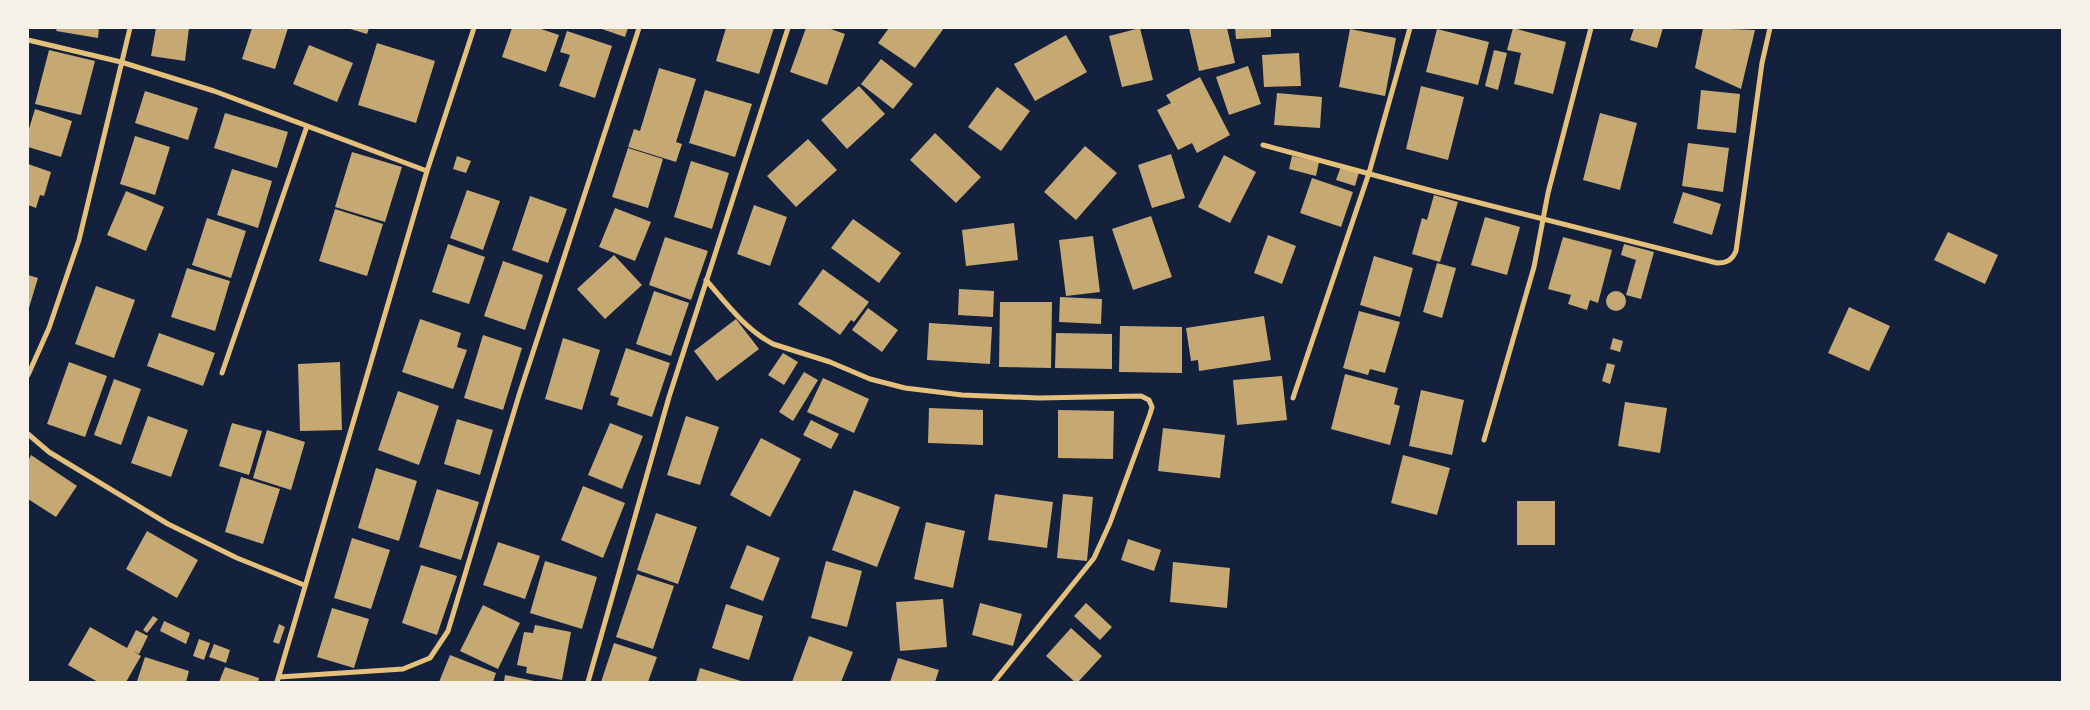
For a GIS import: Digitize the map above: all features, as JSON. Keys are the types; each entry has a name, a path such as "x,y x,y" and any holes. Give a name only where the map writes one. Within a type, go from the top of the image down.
{"street":[{"path":"28,375 49,328 79,240 120,62 130,28"},
{"path":"474,28 426,171 304,585 278,680 403,668 430,658 448,631 519,395 639,28"},
{"path":"588,682 669,397 788,28"},
{"path":"1293,398 1368,173 1410,28"},
{"path":"1484,440 1534,267 1548,193 1591,28"},
{"path":"1263,145 1717,263 1728,261 1734,257 1736,251 1762,63 1770,28"},
{"path":"28,40 120,62 214,91 426,171"},
{"path":"222,372 307,126"},
{"path":"706,280 731,309 765,340 830,362 870,379 904,388 962,395 1039,398 1141,396 1149,400 1152,407 1150,414 1110,522 1094,558 994,682"},
{"path":"28,434 49,452 168,524 237,558 304,585"}],"building":[{"path":"57,28 99,28 98,38 56,31"},
{"path":"156,28 189,28 185,61 151,56"},
{"path":"252,28 288,28 275,69 242,59"},
{"path":"347,28 369,28 367,34"},
{"path":"512,28 538,28 559,35 546,72 502,57"},
{"path":"599,28 628,28 625,37"},
{"path":"726,28 774,28 759,74 716,61"},
{"path":"806,28 828,28 845,34 827,85 790,72"},
{"path":"889,28 944,28 915,68 878,43"},
{"path":"1140,28 1153,80 1122,87 1109,36"},
{"path":"1189,28 1227,28 1235,63 1199,71"},
{"path":"1235,28 1271,28 1271,37 1236,39"},
{"path":"1513,28 1566,42 1553,94 1514,84 1521,53 1507,50"},
{"path":"1634,28 1663,28 1657,48 1630,40"},
{"path":"1703,28 1755,30 1741,89 1695,68"},
{"path":"1350,29 1396,38 1385,96 1339,87"},
{"path":"1437,29 1489,42 1478,85 1426,72"},
{"path":"567,31 612,46 595,98 559,86 570,55 560,52"},
{"path":"1066,35 1087,72 1035,101 1014,64"},
{"path":"377,43 435,61 416,123 358,105"},
{"path":"309,45 353,63 337,102 293,84"},
{"path":"49,50 95,61 81,115 35,104"},
{"path":"1494,50 1507,53 1498,90 1485,86"},
{"path":"1299,53 1301,86 1264,87 1262,55"},
{"path":"881,59 913,84 893,109 861,84"},
{"path":"1248,66 1261,104 1229,115 1216,77"},
{"path":"659,68 696,79 676,142 682,144 676,162 628,147 634,129 640,131"},
{"path":"1200,77 1230,135 1197,153 1192,143 1178,150 1157,110 1171,103 1166,95"},
{"path":"859,86 885,114 847,149 821,120"},
{"path":"1421,86 1464,97 1448,160 1406,149"},
{"path":"997,87 1030,111 1001,151 968,127"},
{"path":"705,90 752,104 735,157 689,143"},
{"path":"1701,90 1740,94 1736,133 1697,129"},
{"path":"145,91 198,108 188,140 135,123"},
{"path":"1277,93 1322,97 1320,128 1274,125"},
{"path":"35,109 72,121 61,157 28,147 28,132"},
{"path":"225,113 288,132 277,168 214,148"},
{"path":"1600,113 1637,123 1620,190 1583,180"},
{"path":"935,133 981,177 956,203 910,160"},
{"path":"135,136 170,147 155,195 120,184"},
{"path":"808,139 837,170 796,207 767,176"},
{"path":"1688,143 1729,148 1723,192 1682,186"},
{"path":"1085,146 1117,173 1076,220 1044,192"},
{"path":"628,148 663,159 648,208 612,197"},
{"path":"352,152 402,167 385,222 335,207"},
{"path":"1171,154 1185,198 1152,208 1138,165"},
{"path":"1224,155 1256,172 1230,223 1198,207"},
{"path":"457,156 471,161 466,173 453,169"},
{"path":"1292,156 1319,162 1316,176 1289,169"},
{"path":"691,161 729,173 712,229 674,217"},
{"path":"28,164 51,172 44,196 40,195 36,208 28,205"},
{"path":"1341,166 1359,172 1355,186 1336,180"},
{"path":"232,169 272,181 258,228 217,215"},
{"path":"1312,178 1353,192 1341,227 1300,213"},
{"path":"467,190 500,201 483,250 450,238"},
{"path":"126,191 164,207 146,251 107,235"},
{"path":"1683,192 1721,204 1712,235 1673,223"},
{"path":"1434,195 1458,202 1440,262 1412,254 1422,218 1427,220"},
{"path":"530,196 567,209 548,263 512,250"},
{"path":"754,205 787,217 770,266 737,254"},
{"path":"615,208 651,222 635,261 599,247"},
{"path":"335,209 383,224 367,276 319,261"},
{"path":"1151,216 1172,277 1133,290 1112,229"},
{"path":"1485,217 1520,227 1507,275 1471,265"},
{"path":"207,218 246,231 231,278 192,265"},
{"path":"853,219 901,253 879,283 831,248"},
{"path":"1014,223 1018,260 966,266 962,230"},
{"path":"1948,232 1998,255 1985,284 1934,260"},
{"path":"1268,235 1296,246 1282,284 1254,273"},
{"path":"1093,236 1100,292 1066,296 1059,240"},
{"path":"665,237 708,251 691,300 649,285"},
{"path":"1563,237 1612,250 1598,303 1590,300 1587,310 1568,304 1571,295 1548,289"},
{"path":"448,244 485,257 469,304 432,292"},
{"path":"1624,244 1654,252 1641,299 1626,295 1636,260 1621,255"},
{"path":"614,255 642,285 605,319 577,289"},
{"path":"1374,256 1413,268 1400,317 1360,305"},
{"path":"503,261 543,275 525,330 484,316"},
{"path":"1437,263 1456,268 1442,318 1423,312"},
{"path":"187,268 230,281 215,331 171,317"},
{"path":"823,269 869,302 854,322 851,320 840,335 798,304"},
{"path":"28,275 38,278 28,311"},
{"path":"96,286 135,300 114,358 75,344"},
{"path":"959,289 994,291 993,317 958,315"},
{"path":"654,291 689,303 671,356 636,344"},
{"path":"1616,291 1623,294 1626,301 1623,308 1616,311 1609,308 1606,301 1609,294"},
{"path":"1060,297 1102,299 1101,324 1059,322"},
{"path":"1000,302 1052,302 1051,368 999,367"},
{"path":"1849,307 1890,326 1869,371 1828,353"},
{"path":"868,308 898,330 882,352 852,330"},
{"path":"1359,311 1400,322 1385,373 1370,369 1368,375 1343,368"},
{"path":"1264,316 1271,360 1199,371 1198,360 1191,361 1186,328"},
{"path":"420,319 461,333 457,347 467,350 453,389 402,372"},
{"path":"736,319 759,349 717,381 694,351"},
{"path":"929,323 992,327 990,364 927,360"},
{"path":"1120,326 1182,327 1182,373 1119,372"},
{"path":"159,333 215,353 203,386 147,366"},
{"path":"1056,333 1112,334 1112,369 1055,368"},
{"path":"483,335 522,348 503,410 464,398"},
{"path":"563,338 600,350 582,410 545,399"},
{"path":"1613,338 1623,341 1620,352 1610,349"},
{"path":"626,348 670,363 652,417 617,405 619,398 610,395"},
{"path":"783,353 798,362 784,385 768,375"},
{"path":"69,362 107,376 85,437 47,424"},
{"path":"340,362 342,430 300,431 298,364"},
{"path":"1607,363 1615,365 1610,384 1602,381"},
{"path":"804,372 818,380 793,421 779,412"},
{"path":"1345,374 1398,388 1394,404 1400,406 1390,445 1331,429"},
{"path":"1282,376 1287,420 1237,425 1233,380"},
{"path":"823,378 869,399 854,433 807,412"},
{"path":"114,379 141,389 121,445 94,435"},
{"path":"1421,390 1464,400 1452,455 1409,446"},
{"path":"398,391 439,406 419,465 378,450"},
{"path":"1625,402 1667,408 1660,453 1618,446"},
{"path":"929,408 983,410 983,445 928,443"},
{"path":"1058,410 1114,411 1113,459 1058,458"},
{"path":"148,416 188,430 171,477 131,463"},
{"path":"686,416 719,427 700,485 667,475"},
{"path":"457,419 493,430 480,475 444,464"},
{"path":"811,420 839,434 831,449 803,435"},
{"path":"232,423 262,431 249,475 219,466"},
{"path":"610,423 643,436 622,489 588,475"},
{"path":"1163,428 1225,435 1220,478 1158,471"},
{"path":"267,430 305,442 291,490 253,478"},
{"path":"761,438 801,459 770,517 730,495"},
{"path":"31,455 77,486 56,517 28,499 28,461"},
{"path":"1403,455 1450,468 1437,515 1391,503"},
{"path":"376,468 417,481 399,541 358,528"},
{"path":"241,477 280,489 263,544 225,532"},
{"path":"583,486 625,503 603,558 561,540"},
{"path":"437,489 479,502 461,560 419,547"},
{"path":"854,490 900,507 877,567 832,550"},
{"path":"995,494 1053,502 1047,548 988,540"},
{"path":"1063,494 1093,497 1087,561 1057,558"},
{"path":"1517,501 1555,501 1555,545 1517,545"},
{"path":"656,513 697,527 678,584 637,570"},
{"path":"926,522 965,531 953,588 914,579"},
{"path":"147,531 198,560 177,598 126,569"},
{"path":"352,538 390,550 371,609 334,598"},
{"path":"1128,539 1161,550 1154,571 1121,560"},
{"path":"498,542 540,556 525,599 483,585"},
{"path":"747,545 780,558 763,601 730,588"},
{"path":"545,561 597,577 582,629 530,613"},
{"path":"826,561 862,571 847,627 811,618"},
{"path":"1173,562 1230,568 1227,608 1170,602"},
{"path":"421,565 457,576 437,635 402,623"},
{"path":"637,574 674,586 653,649 616,637"},
{"path":"943,599 947,647 900,651 896,602"},
{"path":"980,603 1022,614 1013,646 972,635"},
{"path":"1086,603 1112,627 1100,640 1074,616"},
{"path":"726,604 763,616 749,660 712,648"},
{"path":"483,605 520,623 498,669 460,651"},
{"path":"332,608 369,619 354,668 317,657"},
{"path":"153,616 158,619 147,633 143,630"},
{"path":"164,621 190,633 186,644 160,631"},
{"path":"279,624 285,627 279,644 273,642"},
{"path":"535,625 571,632 562,680 526,673 527,667 517,665 524,632 533,633"},
{"path":"90,627 127,648 136,630 148,636 139,654 133,651 141,656 126,682 98,682 68,665"},
{"path":"1071,628 1102,656 1078,682 1075,682 1046,656"},
{"path":"809,636 853,652 841,682 792,682"},
{"path":"199,639 210,643 204,660 193,656"},
{"path":"614,643 657,657 648,682 601,682"},
{"path":"214,644 230,650 226,663 209,657"},
{"path":"450,655 496,673 493,682 439,682"},
{"path":"145,657 189,671 186,682 137,681"},
{"path":"898,658 939,670 935,682 890,682"},
{"path":"225,667 259,678 258,682 219,682"},
{"path":"700,668 744,682 696,682"},
{"path":"505,675 539,682 504,682"}]}
